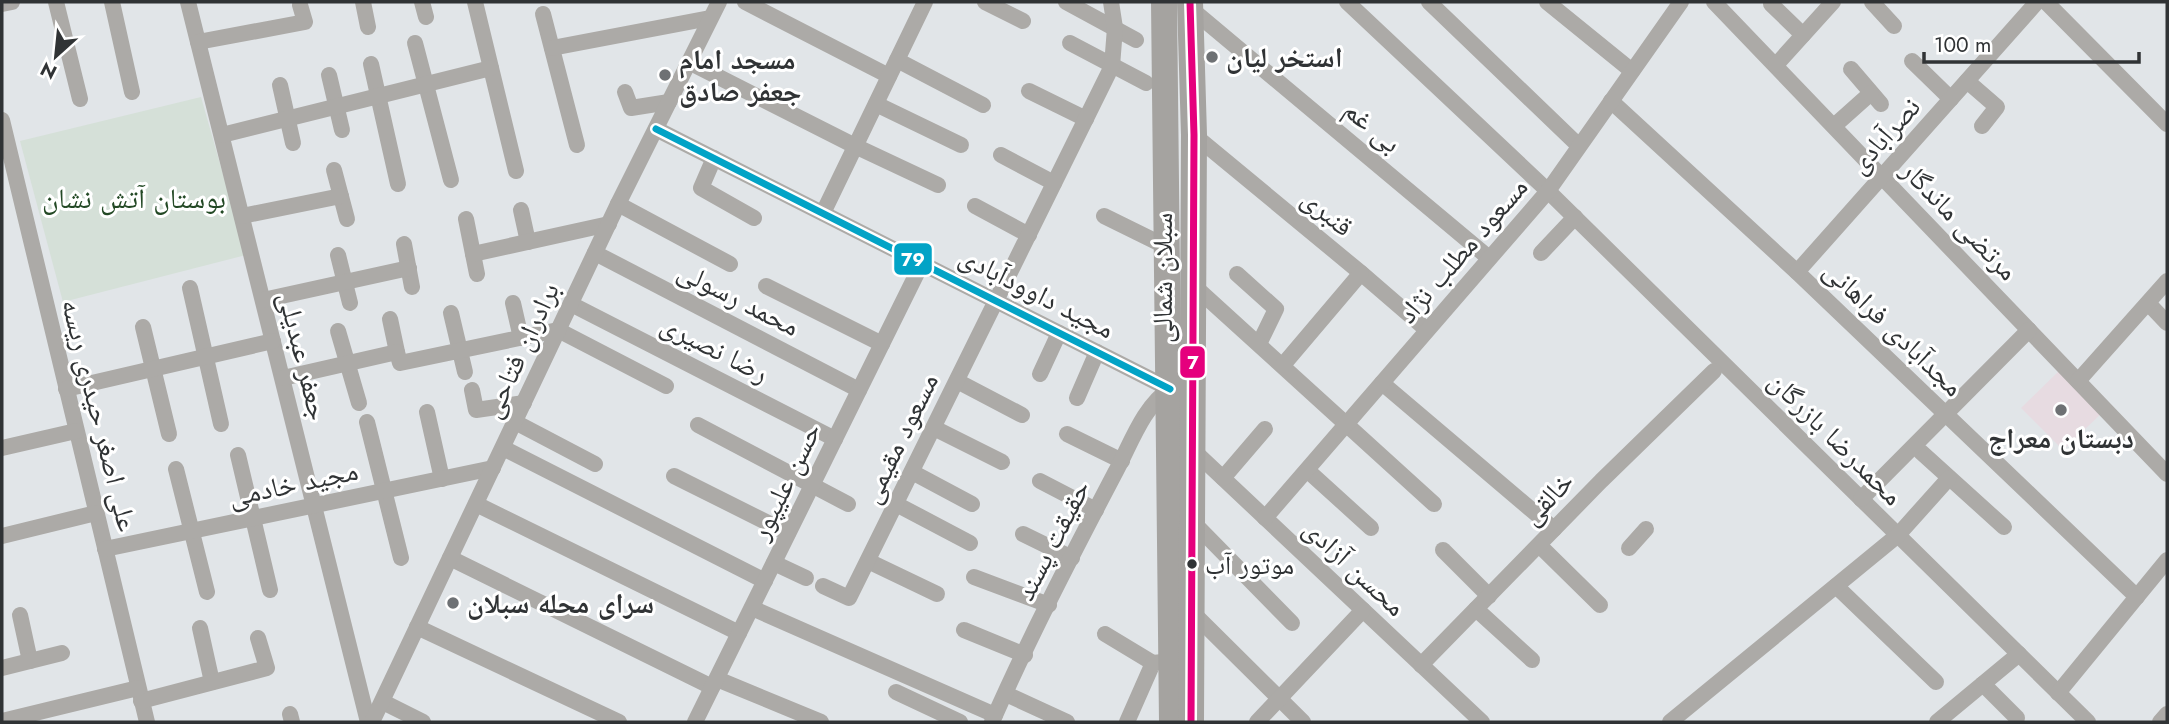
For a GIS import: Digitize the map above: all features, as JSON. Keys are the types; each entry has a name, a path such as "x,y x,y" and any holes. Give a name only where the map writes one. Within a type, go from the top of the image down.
{"main road":[{"name":"سبلان شمالی","path":"1150,4 1167,247 1170,389 1191,520 1191,722"},
{"name":"سبلان شمالی","path":"1172,722 1163,662 1193,285 1194,135 1190,5"}],"street":[{"path":"2,4 12,2"},
{"path":"56,2 80,99"},
{"path":"113,2 132,92"},
{"name":"جعفر عبدیلی","path":"188,2 370,722"},
{"path":"363,2 368,27"},
{"path":"475,2 516,171"},
{"name":"برادران فتاحی","path":"370,722 383,702 618,204 719,2"},
{"path":"745,2 889,76"},
{"path":"985,2 1023,21"},
{"path":"1066,2 1136,40"},
{"path":"1111,2 1115,28 1112,66"},
{"name":"محمدرضا بازرگان","path":"1347,2 1575,217 2088,722"},
{"path":"1429,2 1579,146"},
{"path":"1547,2 1632,71"},
{"name":"مسعود مطلب نژاد","path":"1265,519 1548,191 1681,2"},
{"name":"مرتضی ماندگار","path":"1714,2 2167,474"},
{"path":"1776,65 1833,2"},
{"path":"1872,2 1894,26"},
{"name":"نصرآبادی","path":"1797,272 2037,2"},
{"path":"2046,2 2167,124"},
{"path":"823,213 897,60 920,4"},
{"path":"1771,4 1803,35"},
{"path":"198,42 305,22 300,5"},
{"name":"بی غم","path":"1190,5 1489,258"},
{"path":"544,15 577,145"},
{"path":"552,48 710,18"},
{"path":"415,43 451,180"},
{"path":"1070,43 1112,66 1155,78"},
{"path":"897,60 983,105"},
{"path":"1912,61 1951,99"},
{"path":"689,62 938,185"},
{"path":"371,64 398,184"},
{"name":"مسعود مقیمی","path":"823,586 849,598 1112,66"},
{"path":"222,135 491,68"},
{"path":"1834,126 1876,98 1851,69"},
{"path":"329,75 342,130"},
{"path":"1967,81 1997,107 1982,126"},
{"path":"280,85 293,143"},
{"path":"1029,91 1086,119"},
{"path":"625,92 631,108 669,102"},
{"name":"مجدآبادی فراهانی","path":"1611,101 1797,272 2137,597"},
{"path":"876,104 961,145"},
{"name":"علی اصغر حیدری ریسه","path":"2,120 147,722"},
{"name":"مجید داوودآبادی","path":"656,129 1170,389"},
{"name":"قنبری","path":"1194,135 1427,330"},
{"path":"1001,155 1054,183"},
{"path":"714,158 701,188 754,218"},
{"path":"334,170 347,219"},
{"path":"242,216 341,196"},
{"path":"618,204 730,264"},
{"path":"975,206 1029,235"},
{"path":"521,210 528,242"},
{"path":"1104,216 1167,247"},
{"path":"1541,253 1575,217"},
{"path":"466,219 477,274"},
{"path":"473,254 609,224"},
{"path":"404,244 412,287"},
{"name":"محمد رسولی","path":"595,253 859,390"},
{"path":"338,255 350,303"},
{"name":"حسن علیپور","path":"695,722 922,263"},
{"path":"263,299 409,268"},
{"path":"1283,365 1361,273"},
{"path":"1237,274 1276,309 1259,344"},
{"path":"2078,381 2167,281"},
{"path":"1193,285 1434,504"},
{"path":"766,286 882,344"},
{"path":"190,288 221,424"},
{"path":"513,303 521,338"},
{"path":"2148,303 2167,323"},
{"name":"رضا نصیری","path":"571,304 835,439"},
{"path":"451,313 465,372"},
{"path":"390,319 400,363 558,330 666,386"},
{"path":"143,327 169,434"},
{"path":"1861,499 2029,330"},
{"path":"338,331 359,403"},
{"path":"1040,374 1059,333"},
{"path":"66,388 273,341"},
{"path":"282,378 397,352"},
{"path":"1077,397 1097,352"},
{"name":"خالقی","path":"1421,665 1714,371"},
{"path":"957,381 1022,415"},
{"path":"1382,383 1554,529"},
{"name":"حقیقت پسند","path":"994,719 1096,510 1145,417 1159,396 1170,389"},
{"path":"472,390 477,410 524,403"},
{"path":"427,412 442,479"},
{"path":"367,422 401,558"},
{"path":"515,422 595,464"},
{"path":"698,425 848,505"},
{"path":"934,428 1002,462"},
{"path":"1223,478 1265,429"},
{"path":"2,448 76,431"},
{"path":"1067,435 1122,461"},
{"name":"محسن آزادی","path":"1181,447 1223,478 1482,722"},
{"path":"503,448 765,581"},
{"path":"1921,452 2004,527"},
{"path":"238,455 270,590"},
{"name":"مجید خادمی","path":"105,549 493,468"},
{"path":"176,469 206,592"},
{"path":"1307,470 1371,528"},
{"path":"912,472 972,504"},
{"path":"674,476 788,533"},
{"path":"1670,722 1898,535 1949,478"},
{"path":"1040,481 1096,510"},
{"path":"476,504 739,634"},
{"path":"896,504 970,543"},
{"path":"2,536 96,513"},
{"path":"1191,520 1293,623"},
{"path":"1629,548 1646,530"},
{"path":"1023,534 1072,558"},
{"path":"1539,545 1600,605"},
{"path":"1443,550 1489,596"},
{"path":"450,558 715,683 821,722"},
{"path":"2058,693 2167,560"},
{"path":"868,561 937,594"},
{"path":"774,563 806,578"},
{"path":"975,577 1049,605"},
{"path":"1836,586 1959,704"},
{"path":"751,608 994,719"},
{"path":"1476,609 1532,660"},
{"path":"1257,722 1363,610"},
{"path":"1191,611 1303,722"},
{"path":"20,615 30,661"},
{"path":"417,627 619,722"},
{"path":"200,628 212,682"},
{"path":"964,630 1025,655"},
{"path":"1105,634 1163,662 1127,722"},
{"path":"2,721 212,682 267,668 258,638"},
{"path":"2,668 62,653"},
{"path":"1937,722 2019,654"},
{"path":"1983,684 2017,718"},
{"path":"895,692 960,722"},
{"path":"1006,694 1067,722"},
{"path":"383,702 423,722"},
{"path":"2160,722 2167,714"}],"shaded area":[{"name":"دبستان معراج","path":"2060,370 2102,413 2063,450 2021,408"}],"green space":[{"name":"بوستان آتش نشان","path":"201,97 246,255 63,302 20,141"}],"transit line":[{"name":"7","path":"1190,2 1194,135 1191,722"},
{"name":"79","path":"656,129 1170,389"}],"place":[{"name":"استخر لیان","path":"1212,57"},
{"name":"مسجد امام جعفر صادق","path":"665,75"},
{"name":"دبستان معراج","path":"2061,410"},
{"name":"موتور آب","path":"1192,564"},
{"name":"سرای محله سبلان","path":"453,603"}]}
